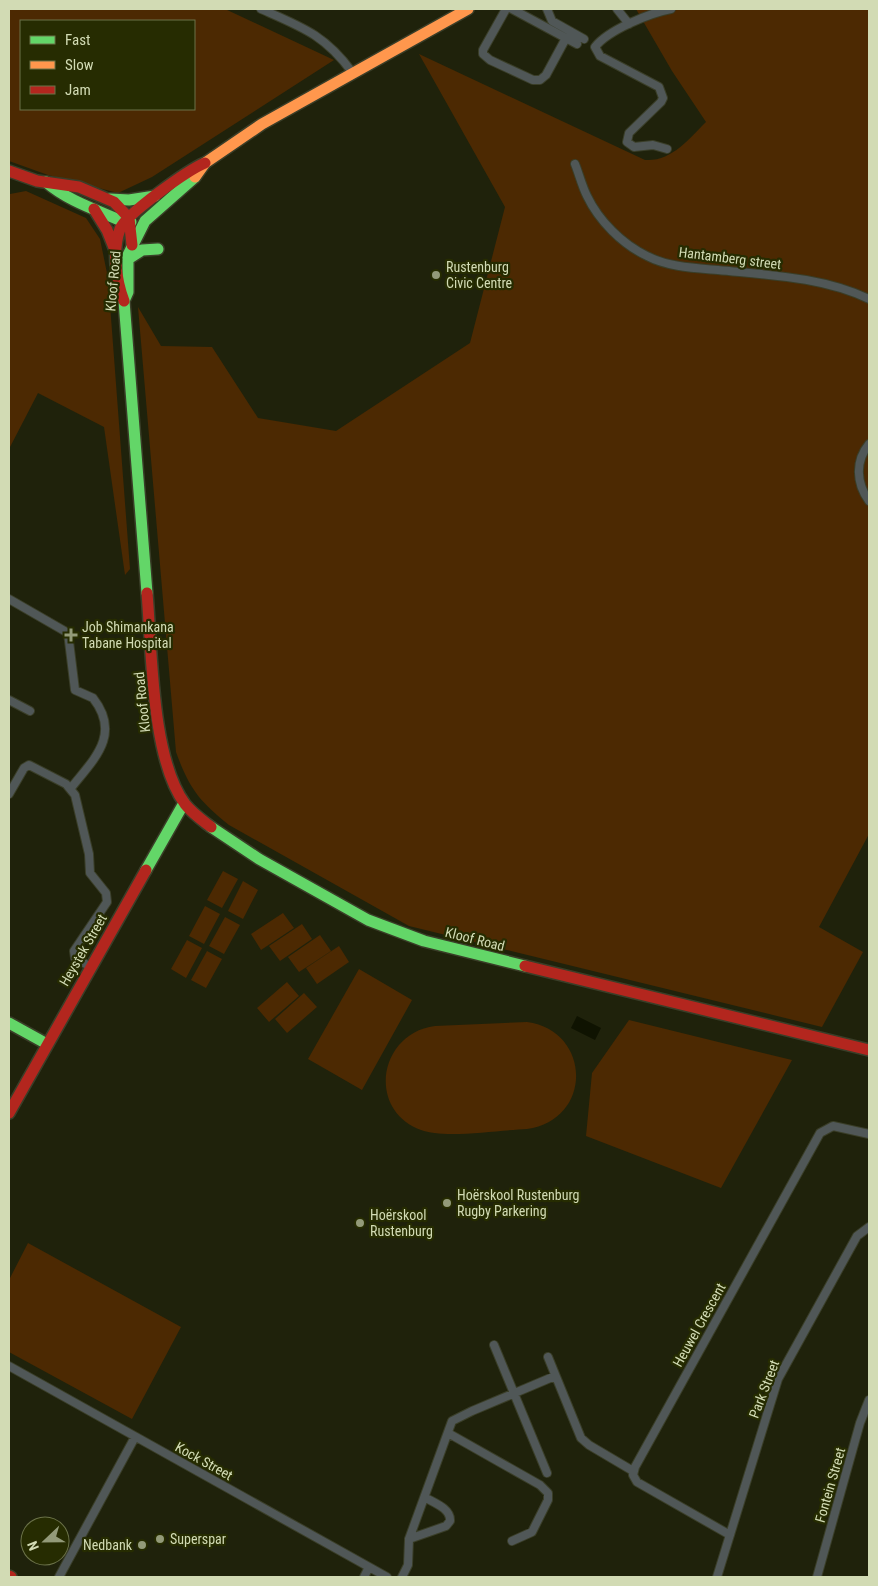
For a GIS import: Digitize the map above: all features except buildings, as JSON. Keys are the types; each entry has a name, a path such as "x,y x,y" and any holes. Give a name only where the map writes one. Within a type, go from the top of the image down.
{"street":[{"path":"261,9 313,32 338,53 352,72"},
{"name":"Kloof Road","path":"468,9 352,72 262,124 205,164 192,180 145,221 132,245 128,259 128,292 124,301 158,724 169,770 184,803 205,823 234,844 312,889 395,932 459,950 869,1050"},
{"path":"506,9 483,50 483,54 490,60 532,80 540,80 546,75 566,38"},
{"path":"512,9 566,38 580,41 552,21 547,9"},
{"path":"617,9 629,24"},
{"path":"667,149 653,145 634,147 627,142 629,133 661,102 663,98 659,87 600,56 595,50 598,43 629,24 643,17 671,9"},
{"path":"124,301 119,290 117,243 127,221 155,196 193,168 205,164"},
{"name":"Hantamberg street","path":"575,164 587,195 599,216 614,233 648,257 682,267 818,282 842,288 869,299"},
{"path":"9,171 46,182 53,181 70,185 110,199 129,200 155,196"},
{"path":"9,181 21,174"},
{"path":"46,182 52,188 127,221 145,221"},
{"path":"110,199 127,221 132,245"},
{"path":"92,207 107,230 117,254"},
{"path":"128,259 142,250 158,249"},
{"path":"869,444 861,457 858,468 862,488 869,501"},
{"path":"9,599 68,633 75,690 93,698 103,718 105,730 104,745 71,788"},
{"path":"9,700 30,711"},
{"path":"9,794 24,768 29,765 40,769 71,788 80,812 90,873 106,893 107,898 104,906 74,951 75,958 91,967"},
{"name":"Heystek Street","path":"9,1113 184,803"},
{"path":"9,1023 47,1044"},
{"name":"Heuwel Crescent","path":"633,1472 820,1133 833,1126 869,1134"},
{"name":"Park Street","path":"717,1577 778,1379 857,1236 869,1227"},
{"path":"494,1345 547,1473"},
{"path":"548,1357 581,1438 633,1472 634,1479 641,1485 730,1536"},
{"name":"Kock Street","path":"9,1366 387,1577"},
{"path":"402,1577 408,1565 410,1539 426,1498 450,1425 456,1418 555,1376"},
{"name":"Fontein Street","path":"817,1577 860,1423 869,1400"},
{"path":"448,1433 540,1485 548,1493 548,1500 532,1532 512,1541"},
{"path":"59,1577 136,1437"},
{"path":"410,1539 446,1526 450,1521 451,1517 444,1508 426,1498"},
{"path":"364,1577 369,1567"}],"shaded area":[{"path":"9,9 225,9 334,60 152,177 118,193 48,175 9,161"},
{"path":"636,9 869,9 869,834 819,927 863,952 822,1027 409,926 229,825 210,809 196,793 176,752 138,307 161,346 212,347 258,418 336,431 470,343 505,207 419,54 645,160 654,160 679,148 706,122 672,71"},
{"path":"26,191 86,218 100,239 108,278 130,569 125,575 104,427 38,393 9,449 9,196 10,194"},
{"path":"223,871 238,879 222,908 207,900"},
{"path":"243,881 258,890 243,919 228,911"},
{"path":"205,906 220,914 204,944 189,936"},
{"path":"283,913 294,928 261,950 251,934"},
{"path":"225,917 240,925 224,954 209,946"},
{"path":"302,924 312,939 280,961 269,946"},
{"path":"320,935 331,951 299,972 288,957"},
{"path":"187,940 202,948 186,978 171,969"},
{"path":"339,946 349,962 317,984 306,968"},
{"path":"207,951 222,959 206,988 191,980"},
{"path":"359,969 412,1000 362,1090 308,1059"},
{"path":"287,982 299,996 269,1022 257,1008"},
{"path":"304,993 317,1007 287,1033 275,1019"},
{"path":"577,1016 601,1028 595,1040 571,1028"},
{"path":"629,1020 792,1060 721,1188 586,1136 592,1073"},
{"path":"527,1022 548,1029 564,1041 573,1057 576,1076 573,1094 564,1110 549,1122 527,1129 458,1134 431,1133 421,1130 404,1120 392,1106 386,1090 386,1073 391,1057 401,1042 416,1032 435,1026"},
{"path":"28,1243 181,1327 132,1419 9,1352 9,1280"}],"traffic: fast":[{"path":"147,593 124,301 128,292 128,255 145,221 195,177"},
{"path":"46,182 64,195 83,205 124,222 131,222"},
{"path":"110,199 129,200 155,196"},
{"path":"128,259 142,250 158,249"},
{"path":"146,870 184,803"},
{"path":"211,827 259,859 368,920 424,941 525,966"},
{"path":"9,1023 47,1044"}],"traffic: slow":[{"path":"195,177 205,163 262,124 468,9"}],"traffic: jam":[{"path":"124,301 116,265 116,246 120,229 133,213 145,203 185,174 205,163"},
{"path":"9,171 37,181 79,187 114,202 129,218 132,245"},
{"path":"94,209 107,230 115,250"},
{"path":"147,593 155,703 165,760 174,784 185,804 211,827"},
{"path":"9,1113 146,870"},
{"path":"525,966 869,1050"}],"place":[{"name":"Rustenburg Civic Centre","path":"436,275"},
{"name":"Job Shimankana Tabane Hospital","path":"71,635"},
{"name":"Hoërskool Rustenburg Rugby Parkering","path":"447,1203"},
{"name":"Hoërskool Rustenburg","path":"360,1223"},
{"name":"Superspar","path":"160,1539"},
{"name":"Nedbank","path":"142,1545"}]}
